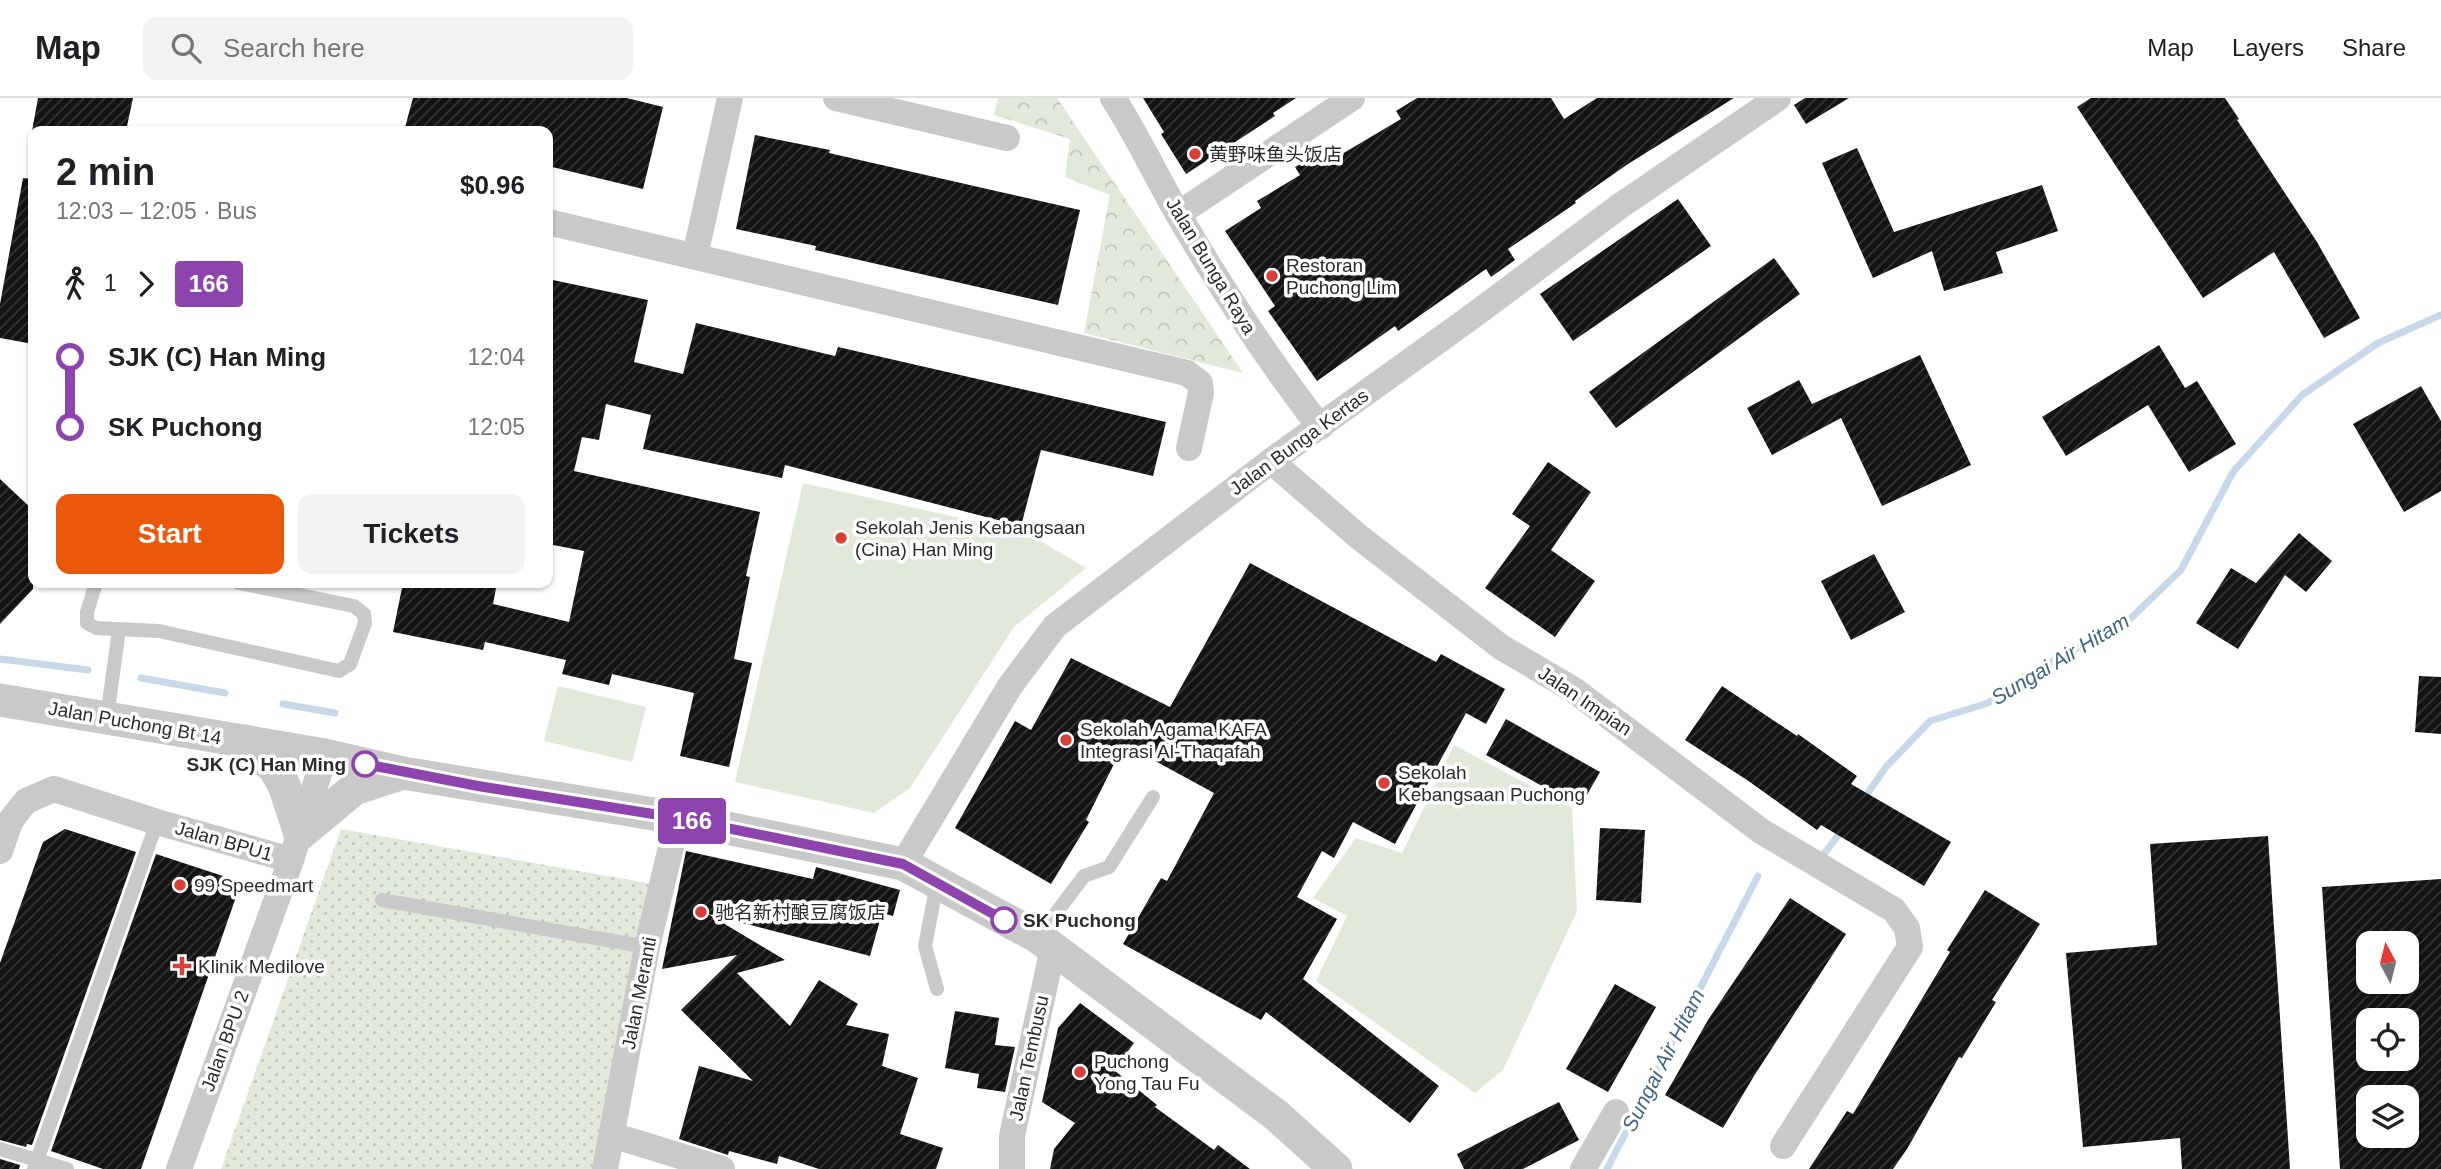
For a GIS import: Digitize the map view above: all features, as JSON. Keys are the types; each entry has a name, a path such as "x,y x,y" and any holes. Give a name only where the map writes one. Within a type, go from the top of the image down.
{"street":[{"path":"695,256 730,98"},
{"path":"836,98 1007,138"},
{"name":"Jalan Bunga Raya","path":"1113,98 1178,214 1278,373 1320,427"},
{"path":"1178,214 1352,98"},
{"name":"Jalan Bunga Kertas","path":"903,864 1010,686 1055,626 1271,461 1619,205 1778,98"},
{"path":"553,223 1187,373 1200,383 1201,393 1189,448"},
{"name":"Jalan Impian","path":"1271,461 1359,537 1501,647 1574,690 1761,831 1894,910 1907,928 1910,947 1783,1146"},
{"name":"Jalan Puchong Bt 14","path":"0,700 325,755 403,773 678,818 903,864 1046,942 1276,1115 1336,1169"},
{"path":"244,741 274,768 284,785 295,847"},
{"name":"Jalan BPU 2","path":"178,1169 295,847 325,755"},
{"path":"295,847 354,789 403,773"},
{"name":"Jalan BPU1","path":"0,851 11,820 26,801 54,789 157,822 295,847"},
{"name":"Jalan Meranti","path":"605,1169 648,947 678,818"},
{"name":"Jalan Tembusu","path":"1012,1169 1012,1136 1046,942"},
{"path":"1583,1169 1616,1112"},
{"path":"612,1135 722,1169"}],"lane":[{"path":"95,588 88,622 96,628 159,631 339,671 350,664 365,623 364,614 354,606 264,588"},
{"path":"107,717 120,630"},
{"path":"1046,942 1084,876 1109,867 1153,797"},
{"path":"36,1164 157,822"},
{"path":"937,883 925,946 937,989"},
{"path":"382,901 648,947"},
{"path":"0,1149 36,1164 67,1169"}],"green space":[{"path":"998,98 1057,98 1243,373 1084,333 1110,195 1065,177 1070,139 994,115"},
{"path":"803,483 1027,533 1086,568 1014,627 910,788 874,813 735,782"},
{"path":"558,686 646,707 632,762 544,741"},
{"path":"1454,745 1572,808 1577,911 1503,1070 1475,1093 1316,981 1347,916 1313,898 1356,838 1402,853"},
{"path":"341,829 653,884 594,1169 221,1169"}],"building":[{"path":"38,98 133,98 127,126 33,126"},
{"path":"413,98 627,98 663,107 643,189 553,167 553,126 405,126"},
{"name":"黄野味鱼头饭店","path":"1143,98 1296,98 1273,113 1275,116 1186,174"},
{"path":"1417,98 1551,98 1564,119 1597,98 1734,98 1628,164 1508,249 1515,260 1491,277 1486,269 1398,331 1395,326 1317,381 1268,311 1275,306 1225,231 1261,208 1257,201 1300,175 1295,167 1331,146 1337,157 1401,119 1396,111"},
{"path":"1805,98 1849,98 1806,124 1794,105"},
{"path":"2091,98 2225,98 2317,242 2360,318 2324,338 2274,252 2203,298 2077,107"},
{"path":"755,135 830,150 829,153 1080,210 1058,305 815,250 816,246 736,229"},
{"path":"1857,148 1894,232 2042,185 2058,231 1996,252 2003,273 1944,291 1932,251 1873,278 1822,163"},
{"path":"23,178 28,178 28,343 0,338 0,304"},
{"path":"1678,199 1711,246 1573,341 1540,294"},
{"path":"1774,258 1800,294 1616,428 1589,392"},
{"path":"553,280 648,300 634,362 683,374 696,323 835,356 838,347 1166,422 1153,476 1041,450 1021,526 785,465 782,478 643,449 651,415 606,404 599,440 582,437 574,471 760,512 746,576 750,577 734,659 752,663 729,767 680,756 694,693 612,674 609,685 562,674 566,660 485,642 483,650 393,632 402,588 496,588 493,604 569,622 584,551 553,545"},
{"path":"2159,345 2185,388 2197,381 2236,444 2189,472 2148,405 2066,456 2042,417"},
{"path":"1920,355 1971,465 1882,506 1841,418 1772,455 1747,408 1799,380 1812,404"},
{"path":"2421,386 2441,421 2441,491 2404,512 2353,424"},
{"path":"1548,462 1591,492 1551,550 1595,581 1555,637 1485,588 1530,526 1512,514"},
{"path":"0,479 28,505 28,588 33,589 0,624"},
{"path":"2299,533 2332,561 2306,592 2285,575 2238,649 2196,623 2231,568 2256,583"},
{"path":"1874,554 1905,612 1851,640 1821,581"},
{"path":"1250,563 1436,662 1441,654 1505,689 1486,724 1466,713 1395,844 1353,822 1334,858 1322,851 1297,897 1337,919 1303,979 1439,1086 1410,1123 1266,1012 1261,1020 1123,944 1161,878 1167,881 1214,793 1124,744 1086,820 1089,822 1051,884 955,828 1015,721 1031,730 1071,658 1170,707"},
{"path":"2419,676 2441,677 2441,734 2415,732"},
{"path":"1722,686 1797,736 1798,734 1857,776 1851,784 1951,842 1924,886 1821,825 1817,830 1685,740"},
{"path":"1506,719 1600,772 1580,807 1486,755"},
{"path":"1600,828 1645,830 1641,903 1596,900"},
{"path":"65,829 136,852 32,1145 27,1144 26,1147 0,1140 0,963 43,842"},
{"path":"2268,836 2290,1169 2182,1169 2180,1138 2083,1147 2066,953 2157,945 2150,844"},
{"path":"686,851 813,879 816,867 900,890 893,916 882,913 870,956 708,914 785,960 737,973 790,1026 819,980 858,1004 846,1025 889,1034 882,1066 918,1078 900,1134 943,1148 936,1169 819,1169 779,1156 777,1164 729,1151 728,1155 679,1139 699,1066 753,1081 681,1010 737,955 662,969"},
{"path":"156,854 229,878 236,897 141,1169 103,1169 51,1151"},
{"path":"2441,879 2441,1169 2340,1169 2322,887"},
{"path":"1985,890 2040,924 1992,1000 1996,1002 1962,1058 1959,1057 1907,1149 1893,1169 1809,1169 1847,1111 1853,1114 1950,952 1947,950"},
{"path":"1790,898 1846,934 1723,1128 1665,1095 1708,1020"},
{"path":"1615,984 1656,1007 1608,1092 1566,1069"},
{"path":"1080,1003 1134,1043 1114,1070 1157,1105 1155,1107 1214,1150 1218,1145 1250,1169 1050,1169 1054,1149 1075,1123 1042,1102 1058,1028"},
{"path":"955,1011 999,1018 995,1045 1015,1047 1005,1092 977,1088 979,1074 945,1068"},
{"path":"1559,1102 1579,1140 1523,1169 1464,1169 1457,1154"},
{"path":"0,1159 20,1165 19,1169 0,1169"}],"waterway":[{"name":"Sungai Air Hitam","path":"1863,800 1886,767 1930,721 1988,703 2025,676 2129,620 2181,570 2233,472 2302,395 2378,343 2441,315"},
{"name":"Sungai Air Hitam","path":"0,659 88,670"},
{"name":"Sungai Air Hitam","path":"141,678 225,693"},
{"name":"Sungai Air Hitam","path":"283,704 335,713"},
{"name":"Sungai Air Hitam","path":"1824,854 1842,830"},
{"name":"Sungai Air Hitam","path":"1607,1169 1758,876"}],"bus line":[{"name":"166","path":"365,764 478,786 678,818 903,864 1004,920"}],"place":[{"name":"黄野味鱼头饭店","path":"1195,154"},
{"name":"Restoran Puchong Lim","path":"1272,276"},
{"name":"Sekolah Jenis Kebangsaan (Cina) Han Ming","path":"841,538"},
{"name":"Sekolah Agama KAFA Integrasi Al-Thaqafah","path":"1066,740"},
{"name":"SJK (C) Han Ming","path":"365,764"},
{"name":"Sekolah Kebangsaan Puchong","path":"1384,783"},
{"name":"99 Speedmart","path":"180,885"},
{"name":"驰名新村酿豆腐饭店","path":"701,912"},
{"name":"SK Puchong","path":"1004,920"},
{"name":"Klinik Medilove","path":"182,966"},
{"name":"Puchong Yong Tau Fu","path":"1080,1072"}]}
